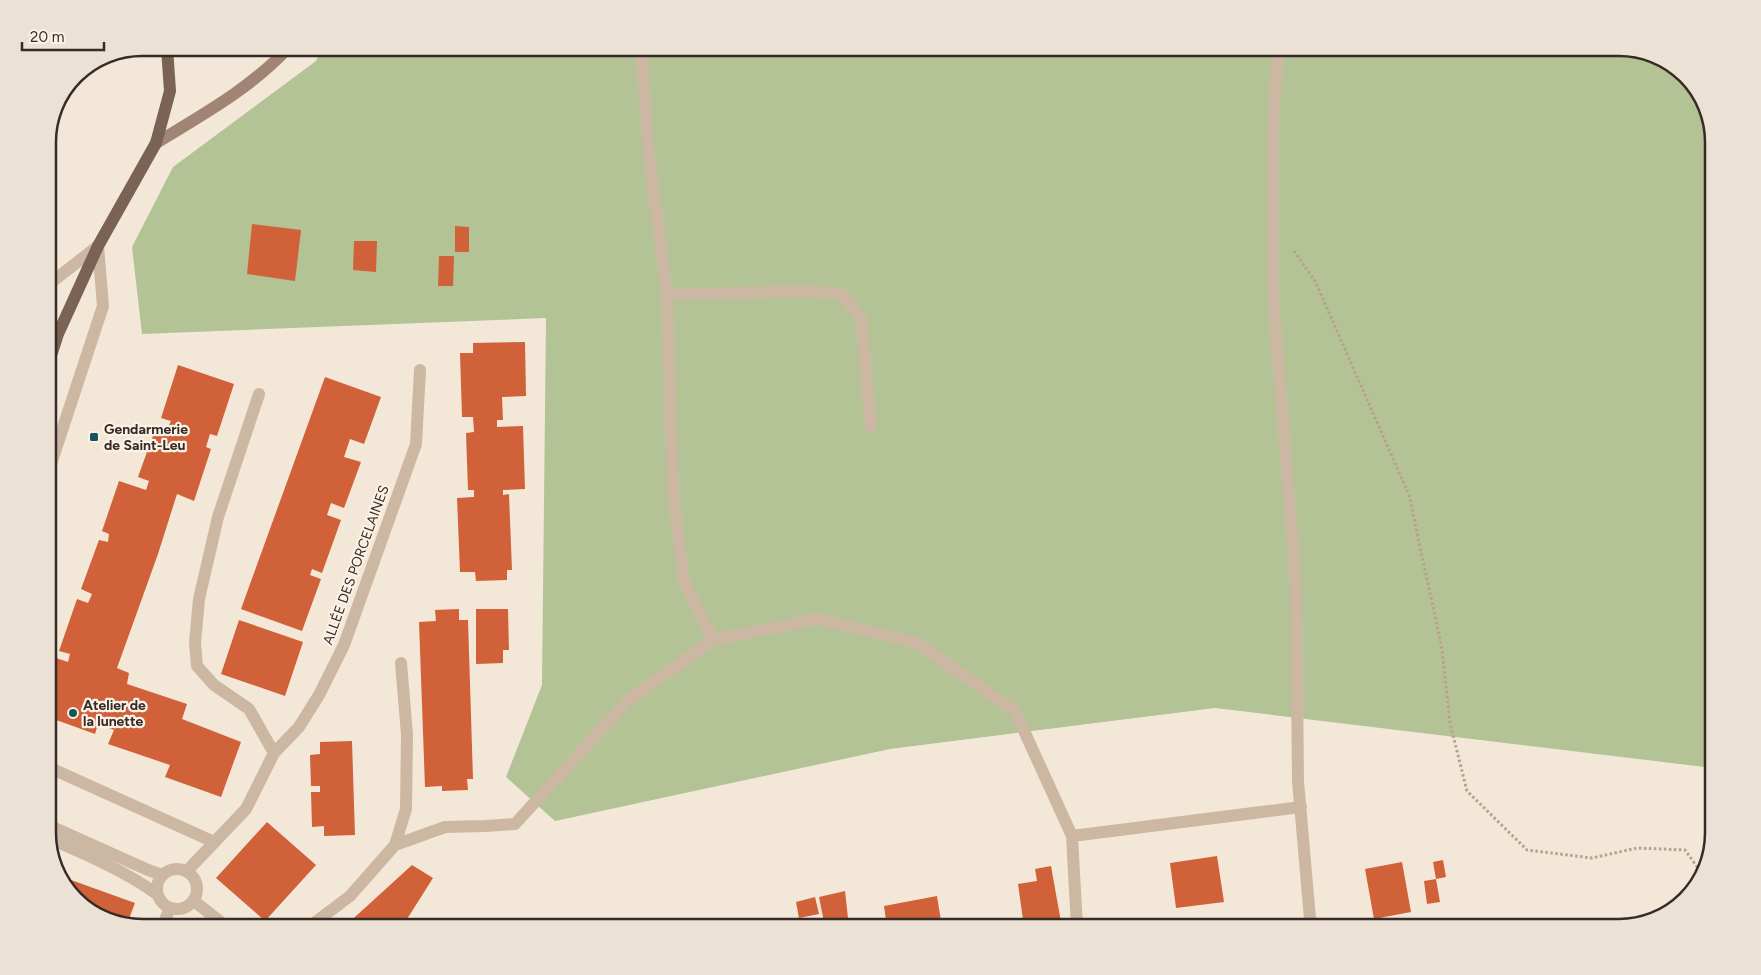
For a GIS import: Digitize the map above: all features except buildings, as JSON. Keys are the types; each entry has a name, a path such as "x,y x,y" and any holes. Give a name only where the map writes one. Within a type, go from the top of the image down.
{"main road":[{"path":"56,340 98,246 156,143 170,91 168,56"},
{"path":"156,143 227,100 280,56"}],"street":[{"path":"642,56 650,154 667,295 673,493 684,581 713,640"},
{"path":"1281,56 1273,120 1273,296 1296,585 1298,781 1312,919"},
{"path":"56,280 98,246"},
{"path":"56,449 103,306 98,246"},
{"path":"667,295 808,291 841,294 860,318 871,426"},
{"name":"ALLÉE DES PORCELAINES","path":"187,872 246,809 274,753 299,727 319,695 344,645 416,444 420,370"},
{"path":"259,394 218,517 199,599 194,643 197,666 214,685 249,709 274,753"},
{"path":"395,845 445,826 515,824 628,700 713,640 817,619 915,642 1015,712 1072,836 1077,919"},
{"path":"321,919 350,896 395,845 406,809 407,735 402,663"},
{"path":"56,771 214,842"},
{"path":"1072,836 1300,807"},
{"path":"56,829 162,875"},
{"path":"57,842 114,868 142,883 157,894"},
{"path":"174,869 187,872 192,876 197,888 194,901 183,909 170,908 159,900 157,894 158,881 162,875 174,869"},
{"path":"194,901 216,919"},
{"path":"166,919 170,908"}],"path":[{"path":"1294,250 1315,281 1408,496 1442,650 1450,723 1467,791 1527,850 1592,858 1637,848 1685,850 1697,867"}],"green space":[{"path":"318,56 1618,56 1635,58 1657,65 1683,86 1696,104 1705,137 1705,767 1215,708 890,749 555,821 506,777 542,685 546,318 142,334 132,247 173,167 316,61"}],"place":[{"name":"Gendarmerie de Saint-Leu","path":"94,437"},
{"name":"Atelier de la lunette","path":"73,713"}]}
